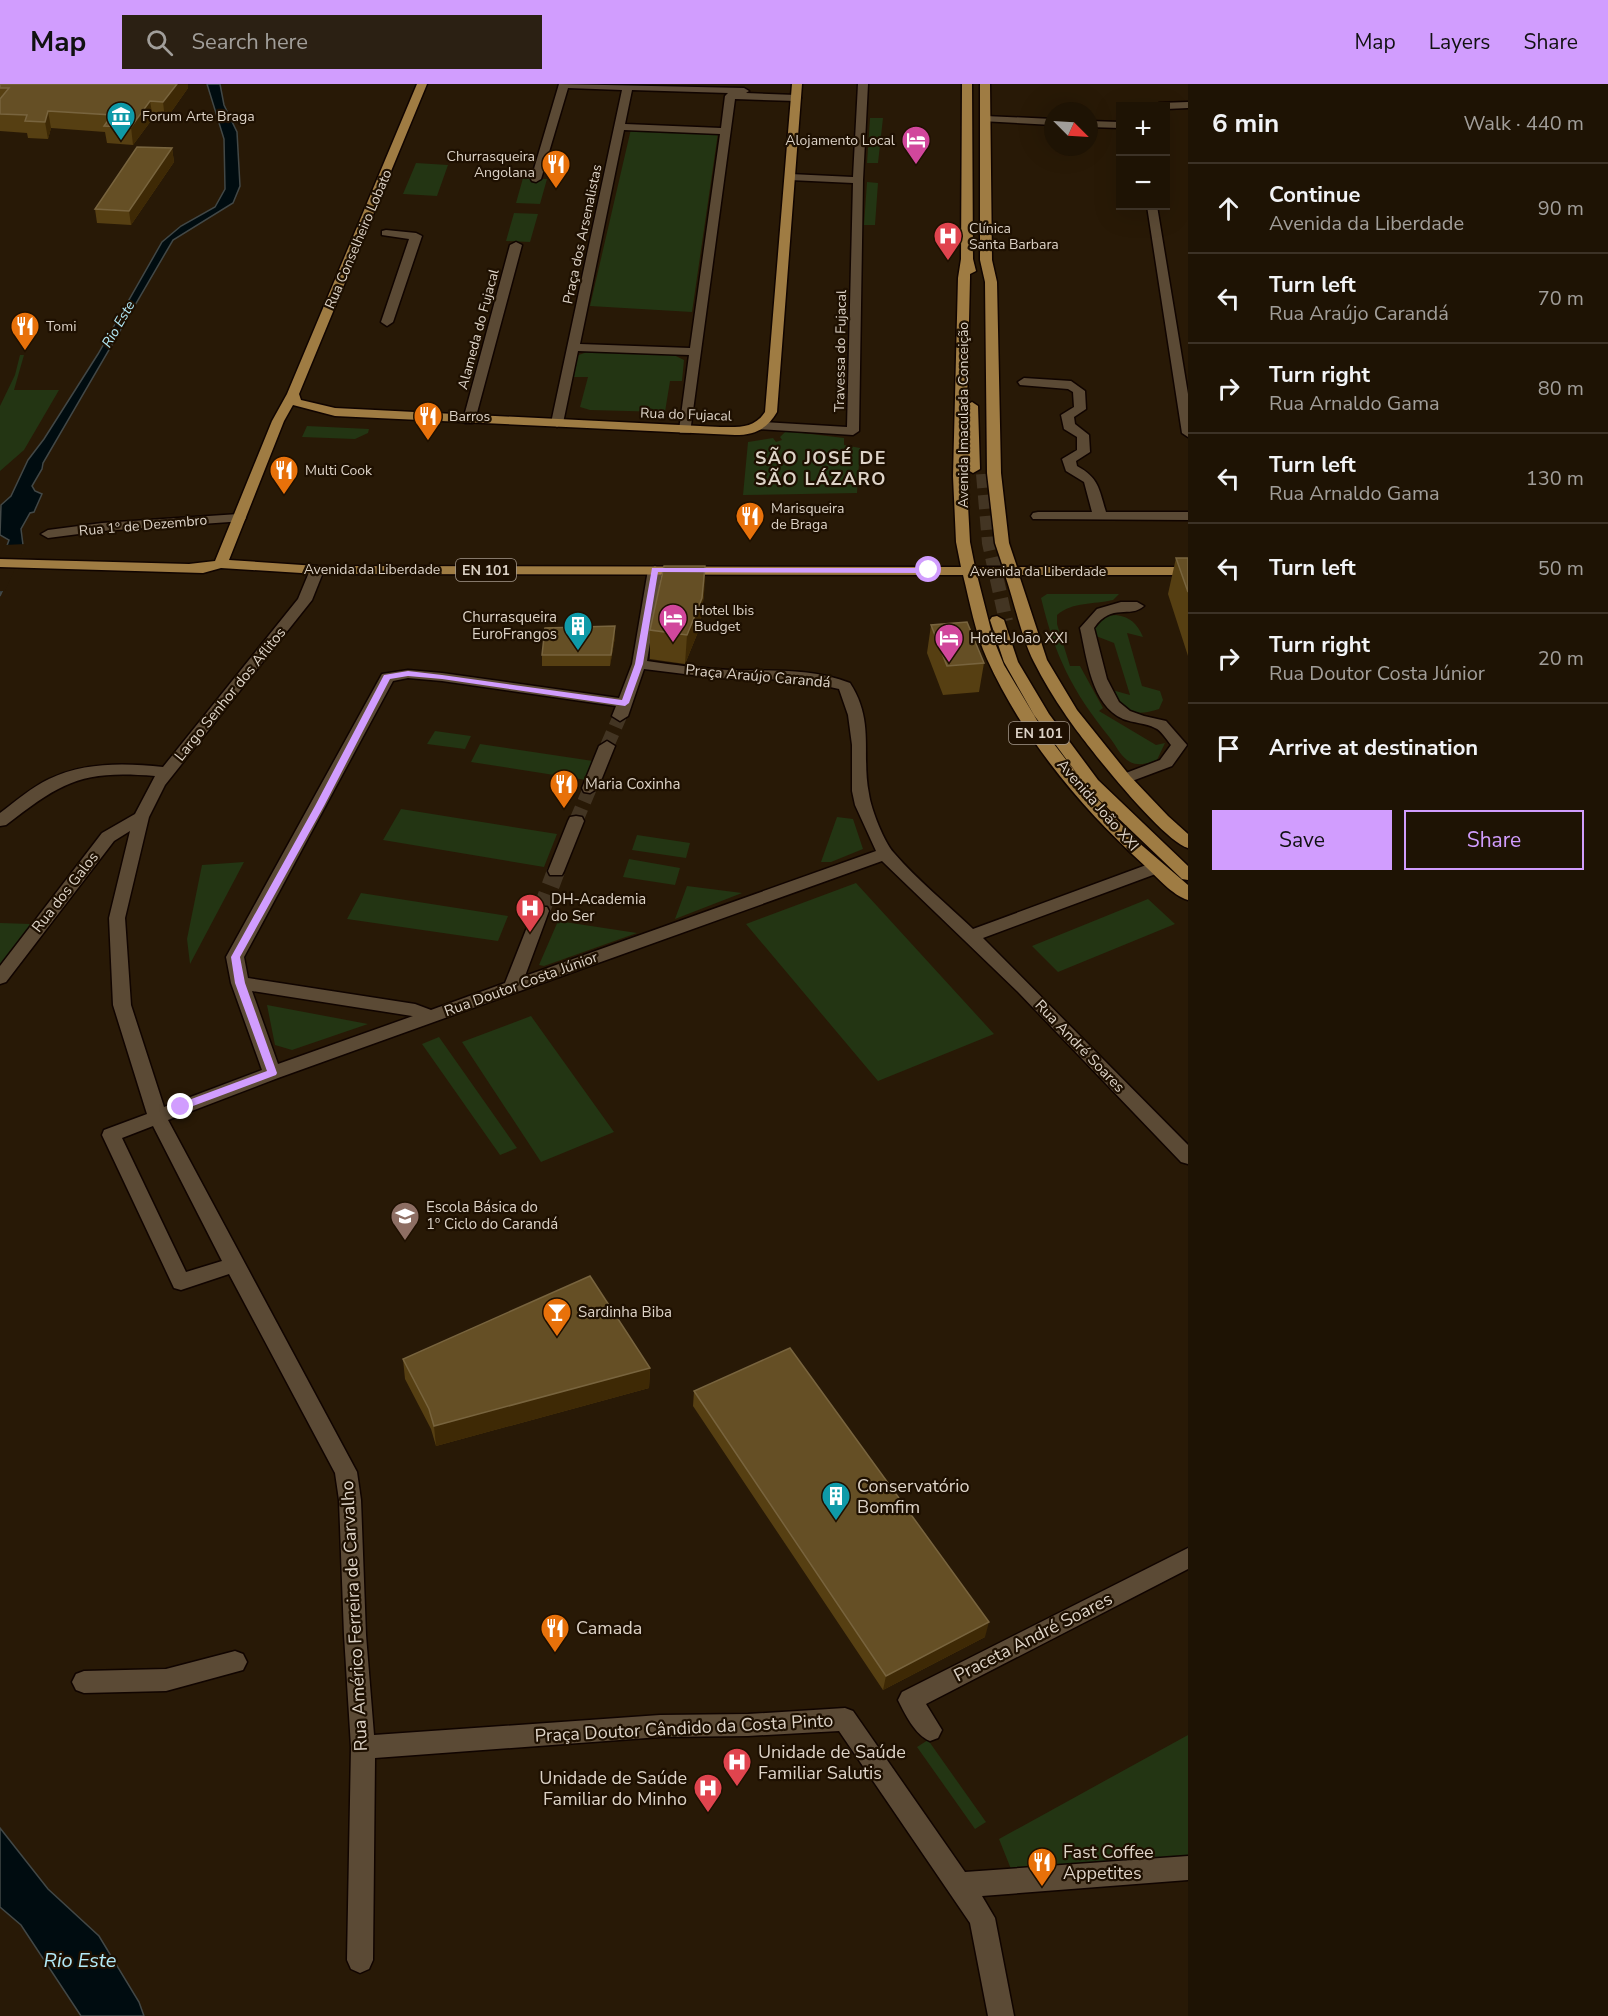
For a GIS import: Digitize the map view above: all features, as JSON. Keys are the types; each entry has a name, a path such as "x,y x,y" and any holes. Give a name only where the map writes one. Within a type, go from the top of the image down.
{"main road":[{"name":"Rua Conselheiro Lobato","path":"278,421 293,394 423,84"},
{"name":"Avenida Imaculada Conceição","path":"967,84 967,259 964,278 960,434 963,543 968,571"},
{"name":"Avenida Imaculada Conceição","path":"967,259 972,280 978,474 982,280 986,260 985,84"},
{"path":"763,426 771,412 797,92"},
{"name":"Avenida Imaculada Conceição","path":"986,260 991,282 994,473 1002,543 1010,571"},
{"path":"293,394 295,402 335,412"},
{"path":"221,564 278,421 287,417 335,412"},
{"name":"Rua do Fujacal","path":"335,412 685,430 748,431 763,426"},
{"name":"Avenida da Liberdade","path":"0,563 191,568 250,572 277,569"},
{"name":"Avenida da Liberdade","path":"191,568 221,564 317,570 1188,571"},
{"name":"Avenida da Liberdade","path":"0,568 53,565"},
{"name":"Avenida João XXI","path":"968,571 980,620 996,663 1026,717 1079,786 1155,868 1188,894"},
{"name":"EN 101","path":"1010,571 1040,660 1071,712 1124,779 1188,843"},
{"name":"Avenida João XXI","path":"1188,862 1147,826 1105,782 1060,723 1001,621 1016,671 1042,715 1092,784 1188,875"}],"street":[{"path":"536,179 564,84 797,92"},
{"name":"Travessa do Fujacal","path":"763,426 853,431 858,180 863,84"},
{"name":"Praça dos Arsenalistas","path":"557,423 628,87"},
{"path":"685,430 730,96 797,92"},
{"path":"1170,106 1188,105"},
{"path":"985,119 1044,122"},
{"path":"1098,124 1116,125"},
{"path":"620,127 726,131"},
{"path":"790,177 858,180"},
{"path":"1153,210 1182,359 1188,433"},
{"path":"386,233 416,236 387,322"},
{"name":"Alameda do Fujacal","path":"470,420 516,245"},
{"path":"574,347 695,352"},
{"path":"1024,382 1071,385 1079,391 1080,409 1067,415 1069,426 1083,435 1084,452 1069,459 1071,468 1090,481 1100,516"},
{"path":"1038,516 1188,516"},
{"name":"Rua 1º de Dezembro","path":"48,534 102,527 239,518"},
{"name":"Largo Senhor dos Aflitos","path":"141,816 167,772 305,600 317,570"},
{"path":"272,1073 240,983 235,957 387,677 408,674 442,677 622,709 639,664 655,570"},
{"path":"1124,779 1166,763 1184,745 1161,724 1145,723 1115,708 1105,696 1087,628 1094,616 1111,608 1137,606"},
{"name":"Praça Araújo Carandá","path":"639,664 718,674 831,679 845,686 857,725 861,798 885,854"},
{"path":"590,788 607,746"},
{"path":"0,820 55,782 65,779 96,771 118,769 167,772"},
{"name":"Rua dos Galos","path":"0,978 108,837 141,816"},
{"name":"Rua Américo Ferreira de Carvalho","path":"141,816 117,918 122,1005 157,1116 234,1265 346,1472 350,1500 355,1635 363,1747 360,1960"},
{"path":"556,871 576,821"},
{"name":"Rua André Soares","path":"885,854 971,936 1188,1157"},
{"name":"Rua Doutor Costa Júnior","path":"157,1116 885,854"},
{"path":"971,936 1155,868"},
{"path":"512,987 541,911"},
{"path":"240,983 416,1010 430,1016"},
{"path":"157,1116 111,1135 181,1282 234,1265"},
{"name":"Praceta André Soares","path":"930,1730 910,1700 1188,1558"},
{"path":"84,1682 166,1680 235,1662"},
{"name":"Praça Doutor Cândido da Costa Pinto","path":"363,1747 660,1726 748,1725 845,1719 982,1918 1001,2016"},
{"path":"960,1885 1188,1868"}],"green space":[{"path":"870,118 883,118 878,163 867,163"},
{"path":"631,129 718,133 692,312 590,306"},
{"path":"416,163 448,165 437,196 403,194"},
{"path":"523,178 547,179 540,204 516,203"},
{"path":"867,182 878,183 875,225 864,225"},
{"path":"514,213 538,214 530,242 506,241"},
{"path":"587,352 674,355 684,360 682,381 670,381 665,412 590,410 580,407 588,377 574,377 576,356"},
{"path":"20,355 24,355 14,390 59,390 24,450 0,471 0,406 15,375"},
{"path":"307,426 369,429 368,433 355,439 302,437"},
{"path":"786,431 844,438 844,445 860,448 857,493 743,495 748,442 773,438 776,442 782,440 780,437"},
{"path":"1047,594 1119,594 1113,600 1070,607 1057,615 1057,624 1070,666 1080,666 1103,708 1099,711 1156,745 1165,743 1157,760 1138,764 1127,760 1085,704 1066,672 1052,638 1041,598"},
{"path":"1116,615 1132,622 1143,637 1127,633 1142,686 1160,691 1163,700 1159,709 1143,713 1130,711 1120,704 1112,690 1130,695 1114,643 1096,636 1094,625 1105,616"},
{"path":"435,731 471,736 465,749 427,744"},
{"path":"480,744 593,761 586,780 471,762"},
{"path":"401,809 557,834 544,867 383,840"},
{"path":"837,817 853,819 863,849 831,862 821,862"},
{"path":"637,835 690,843 686,858 632,850"},
{"path":"629,859 680,868 675,885 623,877"},
{"path":"244,862 190,964 187,939 202,865"},
{"path":"856,883 994,1034 878,1081 746,924"},
{"path":"687,886 742,893 675,919"},
{"path":"361,893 508,916 498,941 347,919"},
{"path":"1148,899 1175,924 1058,972 1032,946"},
{"path":"558,921 637,933 544,966 539,965"},
{"path":"0,923 31,924 0,969"},
{"path":"267,1005 368,1024 292,1050 275,1045"},
{"path":"531,1016 614,1132 541,1162 462,1042"},
{"path":"439,1037 517,1148 500,1155 422,1044"},
{"path":"1188,1735 1188,1857 1011,1869 999,1839"},
{"path":"928,1740 986,1822 975,1829 917,1747"}],"water":[{"path":"207,84 220,84 224,105 237,132 240,186 233,203 173,240 43,463 32,486 35,491 42,494 34,512 30,513 21,529 23,545 0,596 0,565 9,540 0,535 1,505 11,496 28,460 98,354 162,242 181,226 215,207 225,189 224,139"},
{"name":"Rio Este","path":"0,1828 48,1889 99,1936 139,2002 144,2016 81,2016 21,1925 0,1907"}],"pier":[{"path":"26,544 5,591 0,591 0,557 4,545"}],"building":[{"path":"0,84 177,84 163,102 150,101 131,127 104,126 112,115 48,111 45,122 25,121 27,115 0,114 0,99 9,88 0,88"},
{"path":"137,147 172,148 129,211 95,209"},
{"path":"1176,558 1188,558 1188,592"},
{"path":"664,566 705,566 702,598 687,635 650,630"},
{"path":"967,622 984,663 947,666 931,625"},
{"path":"615,626 611,655 542,655 545,628"},
{"name":"Sardinha Biba","path":"590,1276 650,1368 434,1426 429,1409 403,1359"},
{"name":"Conservatório Bomfim","path":"790,1348 989,1622 886,1676 694,1391"}],"tunnel":[{"path":"983,474 989,543 1006,621"},
{"path":"607,746 620,716"},
{"path":"576,821 590,788"},
{"path":"541,911 556,871"}],"place":[{"name":"Forum Arte Braga","path":"121,142"},
{"name":"Alojamento Local","path":"916,166"},
{"name":"Churrasqueira Angolana","path":"556,190"},
{"name":"Clínica Santa Barbara","path":"948,262"},
{"name":"Tomi","path":"25,352"},
{"name":"Barros","path":"428,442"},
{"name":"Multi Cook","path":"284,496"},
{"name":"Marisqueira de Braga","path":"750,542"},
{"name":"Hotel Ibis Budget","path":"673,644"},
{"name":"Churrasqueira EuroFrangos","path":"578,652"},
{"name":"Hotel João XXI","path":"949,664"},
{"name":"Maria Coxinha","path":"564,810"},
{"name":"DH-Academia do Ser","path":"530,934"},
{"name":"Escola Básica do 1º Ciclo do Carandá","path":"405,1242"},
{"name":"Sardinha Biba","path":"557,1338"},
{"name":"Conservatório Bomfim","path":"836,1522"},
{"name":"Camada","path":"555,1654"},
{"name":"Unidade de Saúde Familiar Salutis","path":"737,1788"},
{"name":"Unidade de Saúde Familiar do Minho","path":"708,1814"},
{"name":"Fast Coffee Appetites","path":"1042,1888"}],"district":[{"name":"SÃO JOSÉ DE SÃO LÁZARO","path":"821,468"}],"route":[{"path":"181,1107 272,1073 240,983 235,957 387,677 408,674 442,677 625,703 639,664 655,570 929,570"}]}
